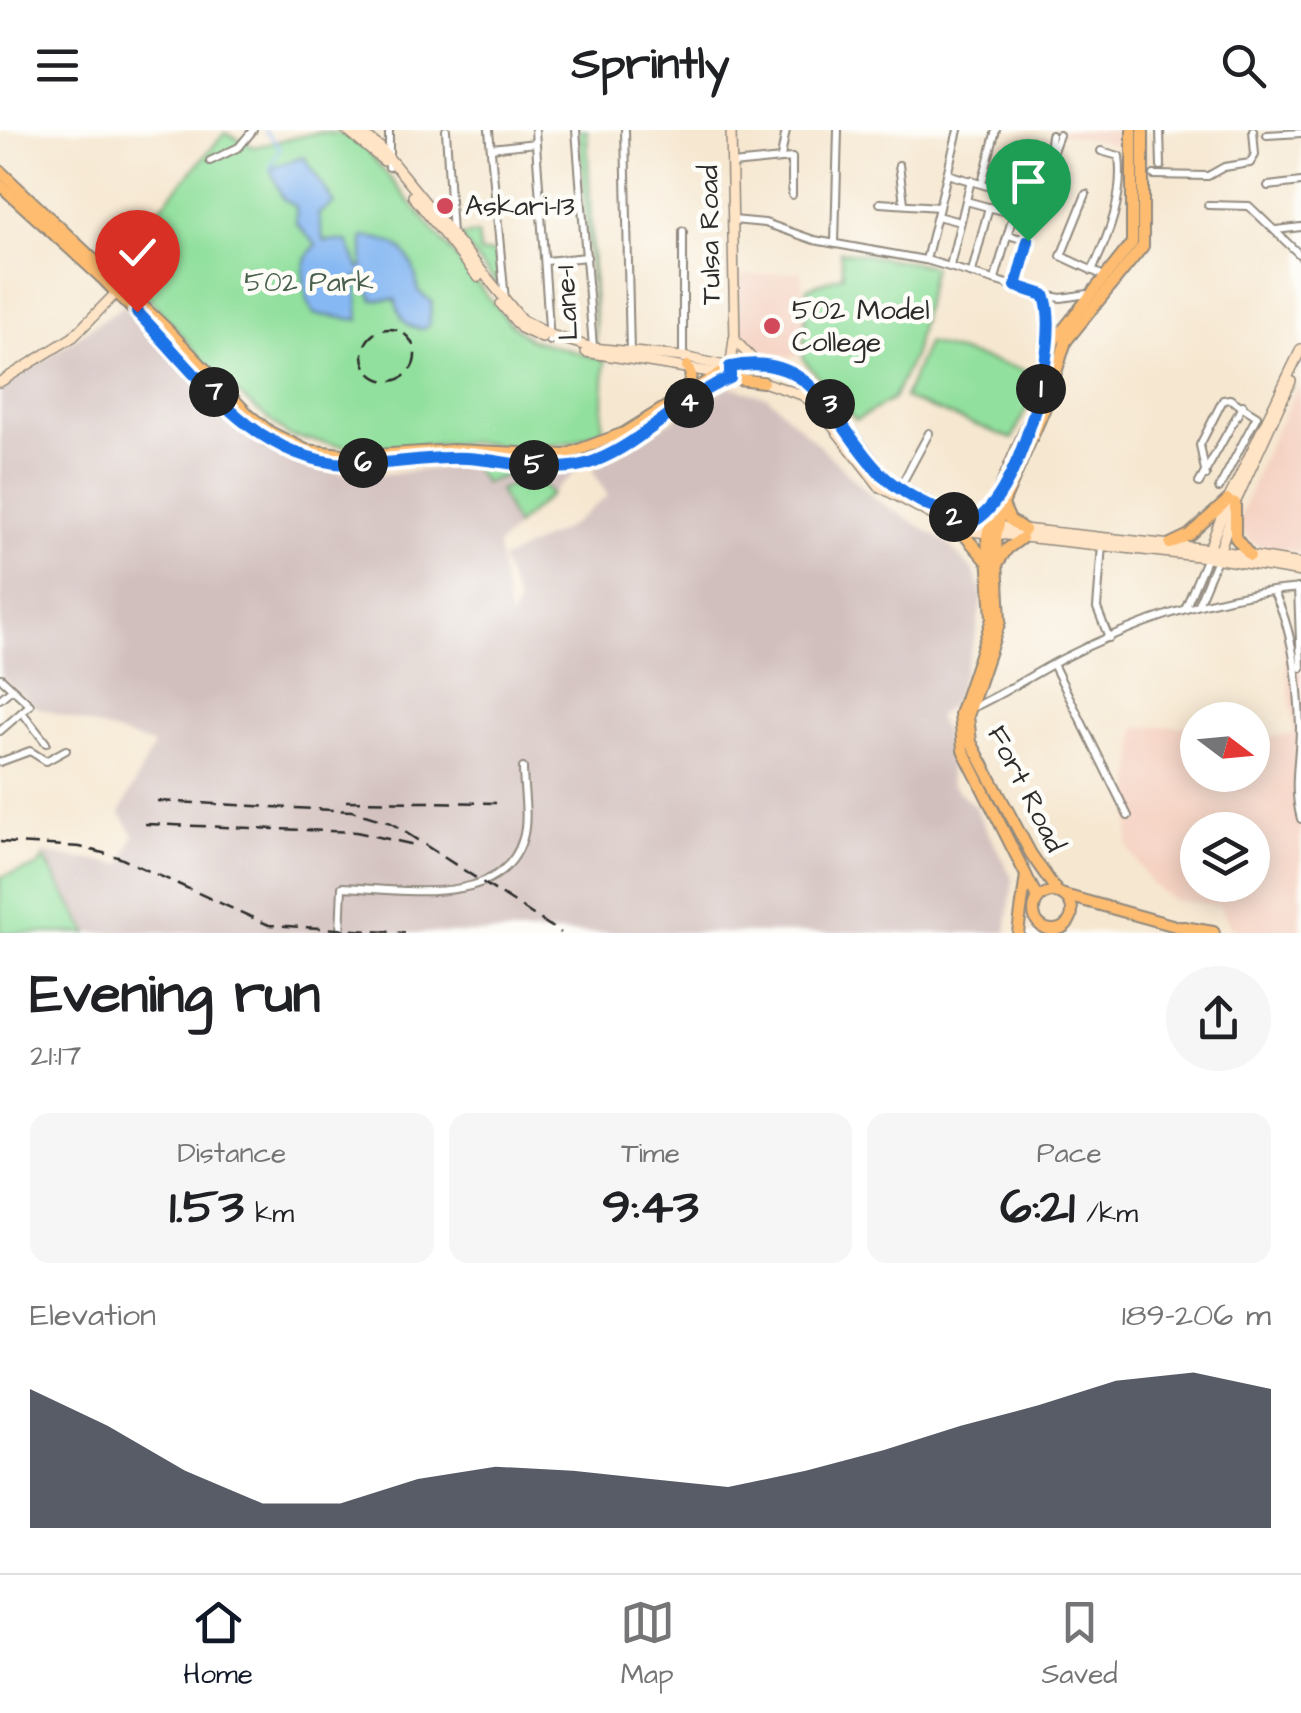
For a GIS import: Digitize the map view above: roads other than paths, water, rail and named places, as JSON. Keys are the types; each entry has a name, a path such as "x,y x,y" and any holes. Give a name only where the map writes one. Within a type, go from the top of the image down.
{"highway":[{"path":"1184,928 1213,933"}],"main road":[{"path":"346,130 390,163"},
{"path":"357,130 390,163 503,302 525,323 550,338 593,351 732,372 802,394 816,406 880,488 964,526 992,532 1170,544 1301,572"},
{"name":"Tulsa Road","path":"731,130 732,372"},
{"path":"999,503 1062,326 1132,242 1132,130"},
{"path":"964,526 999,503 1044,410 1066,340 1142,246 1143,130"},
{"path":"0,171 248,416 285,441 338,456 453,450 565,456 624,433 686,393 757,364 793,375 813,388 855,436 875,468 900,488 964,526 993,565 1024,534"},
{"path":"0,185 120,290 237,417 285,452 331,462 464,458 574,468 622,446 732,372"},
{"path":"0,382 74,337 120,290"},
{"name":"Tulsa Road","path":"734,338 757,364"},
{"path":"1213,554 1232,501 1301,349"},
{"path":"1170,544 1190,536 1232,501 1301,360"},
{"path":"684,362 691,375 686,393"},
{"path":"1232,501 1235,538 1250,556"},
{"path":"999,503 1024,534 1301,564"},
{"name":"Fort Road","path":"999,503 992,532 1000,621 964,712 963,750 1026,868 1038,899"},
{"name":"Fort Road","path":"964,712 972,742 1040,868 1061,894"},
{"path":"1018,933 1026,868"},
{"path":"1040,868 1088,899"},
{"path":"1061,894 1072,912 1067,930 1052,930 1038,923 1034,914 1038,899 1061,894 1200,933"},
{"path":"1027,933 1038,923"}],"street":[{"path":"210,161 239,147 253,130"},
{"path":"389,130 390,163"},
{"path":"446,130 450,237"},
{"path":"490,130 503,302"},
{"path":"535,130 550,338"},
{"name":"Lane-1","path":"576,130 593,351"},
{"path":"625,130 630,356"},
{"path":"780,157 786,130"},
{"path":"835,243 838,130"},
{"path":"926,260 958,130"},
{"path":"982,183 996,130"},
{"path":"1160,130 1161,166"},
{"path":"1154,175 1208,176 1224,167 1250,163 1255,155 1253,130"},
{"path":"1266,135 1301,133"},
{"path":"1016,286 1055,135"},
{"path":"491,148 536,143"},
{"path":"1092,272 1115,215 1120,184 1119,156 1100,152"},
{"path":"731,164 792,158 792,195"},
{"path":"899,166 904,204"},
{"path":"948,174 1038,201"},
{"path":"950,266 971,180"},
{"path":"1268,186 1301,182"},
{"path":"1086,194 1061,256 1104,276"},
{"path":"995,279 1019,195"},
{"path":"966,201 1014,214"},
{"path":"880,203 938,212 960,222"},
{"path":"1208,205 1244,204 1301,256"},
{"path":"972,272 989,207"},
{"path":"731,220 766,223 835,243 926,260 1044,295 1060,298 1090,294"},
{"path":"1275,230 1301,227"},
{"path":"683,231 684,362"},
{"path":"1008,235 1028,241"},
{"path":"546,261 587,257"},
{"path":"1044,295 1050,308 1048,357"},
{"path":"1206,476 1201,441 1224,400 1243,405 1257,416 1219,488"},
{"path":"1199,483 1243,405"},
{"path":"900,488 928,432"},
{"path":"1229,432 1244,440"},
{"path":"1216,457 1231,464"},
{"path":"1102,545 1097,608 1109,638"},
{"path":"1198,604 1213,554"},
{"path":"1185,610 1213,554"},
{"path":"964,712 1109,638 1198,604 1300,588 1300,729 1295,776 1301,819"},
{"path":"1273,591 1297,664"},
{"path":"1054,664 1128,816"},
{"path":"0,731 30,705 1,678"},
{"path":"0,699 12,689"},
{"path":"22,712 46,743"},
{"path":"0,762 30,751 46,761 66,750"},
{"path":"340,933 342,888 461,890 503,868 523,840 523,768"}],"water":[{"path":"304,157 334,203 318,214 324,241 347,241 359,268 363,266 363,237 396,245 409,259 418,291 432,302 429,325 423,329 406,323 395,299 373,300 362,274 357,278 359,320 314,314 307,297 304,269 316,245 296,223 296,207 283,199 270,168"}],"waterway":[{"path":"264,130 280,148 270,169"}],"railway":[{"path":"389,329 407,337 415,355 407,373 389,381 371,373 363,355 371,337 389,329"},
{"path":"157,801 352,811 391,823 561,933"},
{"path":"346,801 496,803"},
{"path":"145,824 356,832 415,845"},
{"path":"0,842 80,847 118,857 269,925 405,933"}],"place":[{"name":"Askari-13","path":"445,206"},
{"name":"502 Model College","path":"772,326"}],"park label":[{"name":"502 Park","path":"309,282"}]}
